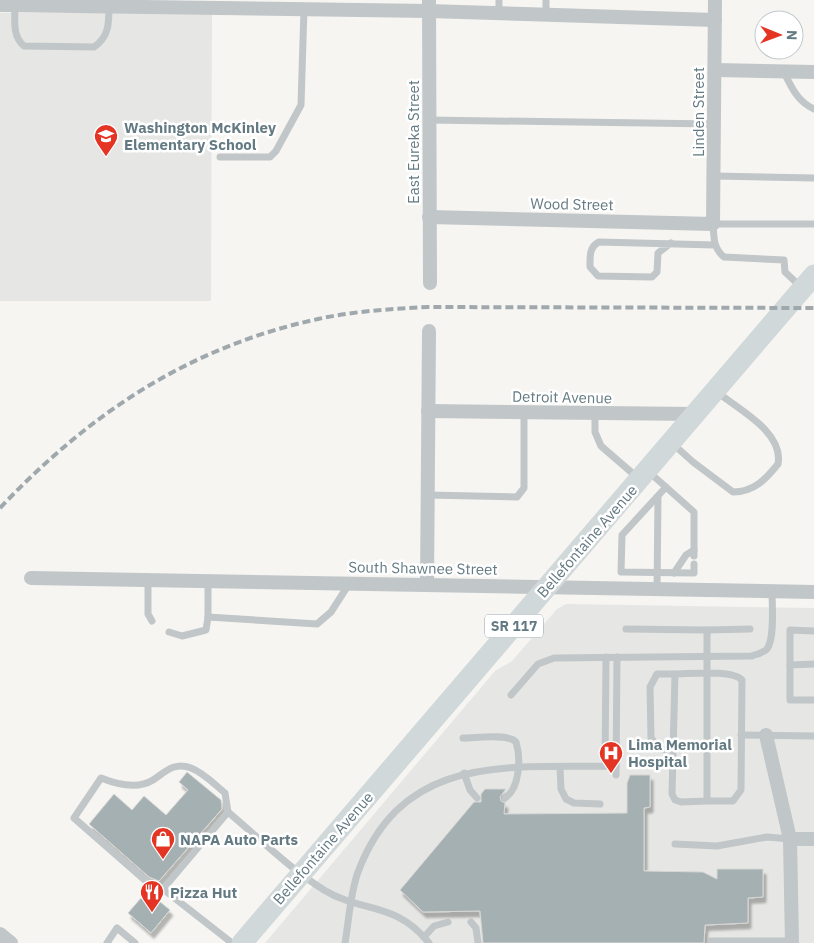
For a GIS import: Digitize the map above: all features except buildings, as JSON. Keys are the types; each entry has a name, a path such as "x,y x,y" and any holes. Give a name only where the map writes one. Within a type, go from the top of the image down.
{"main road":[{"name":"Bellefontaine Avenue","path":"242,943 808,282"}],"street":[{"name":"Linden Street","path":"713,224 715,0"},
{"path":"0,5 304,9 429,5 499,7 546,15 715,20"},
{"name":"East Eureka Street","path":"429,5 430,283"},
{"path":"714,70 814,72"},
{"name":"Wood Street","path":"430,217 713,224"},
{"path":"427,585 429,331"},
{"name":"Detroit Avenue","path":"428,411 695,414"},
{"name":"South Shawnee Street","path":"31,578 814,592"},
{"path":"766,735 790,839 792,942"},
{"path":"790,839 814,839"},
{"path":"0,934 11,943"}],"lane":[{"path":"546,0 546,15"},
{"path":"15,5 15,28 19,42 24,46 94,47 102,42 109,26 109,6"},
{"path":"220,156 270,157 276,151 301,105 304,9"},
{"path":"784,72 796,96 805,105 814,108"},
{"path":"429,120 714,124"},
{"path":"714,176 814,178"},
{"path":"808,282 785,272 784,260 724,257 718,252 715,245 713,224 814,224"},
{"path":"671,242 658,253 657,272 652,277 598,276 590,267 591,251 594,244 599,242 671,242 715,245"},
{"path":"671,442 693,462 733,492 748,490 766,478 778,464 776,444 760,426 715,391"},
{"path":"427,495 517,497 524,488 524,413"},
{"path":"595,414 595,432 601,446 643,475 666,487 694,512 694,553 686,555 674,573"},
{"path":"666,487 658,498 622,535 621,572 694,573 694,564"},
{"path":"657,589 658,498"},
{"path":"148,580 148,614 152,621"},
{"path":"169,632 182,636 206,630 208,581"},
{"path":"208,617 317,624 331,612 350,584"},
{"path":"511,695 532,670 546,660 564,656 752,656 767,649 771,638 772,591"},
{"path":"626,628 750,630"},
{"path":"707,630 707,801"},
{"path":"814,631 790,630 790,700 814,700"},
{"path":"605,766 606,657"},
{"path":"616,775 617,657"},
{"path":"790,665 814,664"},
{"path":"673,750 660,749 651,738 650,687 657,674 675,674 707,674 733,674 742,680 741,790 738,797 733,801 680,802 674,800 672,794 675,674"},
{"path":"741,735 814,736"},
{"path":"463,738 512,739 518,746 515,788 505,798"},
{"path":"345,943 354,888 363,861 385,825 402,806 424,790 464,773 518,766 616,766"},
{"path":"560,766 561,789 566,799 574,804 600,804"},
{"path":"232,943 163,889 146,882 74,818 101,778 116,784 134,785 152,781 166,768 189,767 225,793 228,812 301,874 324,890 352,902 387,911 406,921 426,940 434,926 448,922"},
{"path":"464,773 470,790 477,798"},
{"path":"163,889 228,812"},
{"path":"675,844 718,846 767,837 790,839"},
{"path":"471,922 476,928 478,943"},
{"path":"107,943 118,928 135,943"},
{"path":"711,940 792,942"}],"shaded area":[{"name":"Washington McKinley Elementary School","path":"0,13 212,13 211,301 0,301"},
{"name":"Lima Memorial Hospital","path":"566,604 814,608 814,943 265,943 495,671 512,661 557,609"}],"railway":[{"path":"0,508 70,442 144,388 184,366 227,347 271,331 318,319 359,312 428,307 814,308"}],"place":[{"name":"Washington McKinley Elementary School","path":"106,157"},
{"name":"Lima Memorial Hospital","path":"611,774"},
{"name":"NAPA Auto Parts","path":"163,860"},
{"name":"Pizza Hut","path":"152,913"}]}
